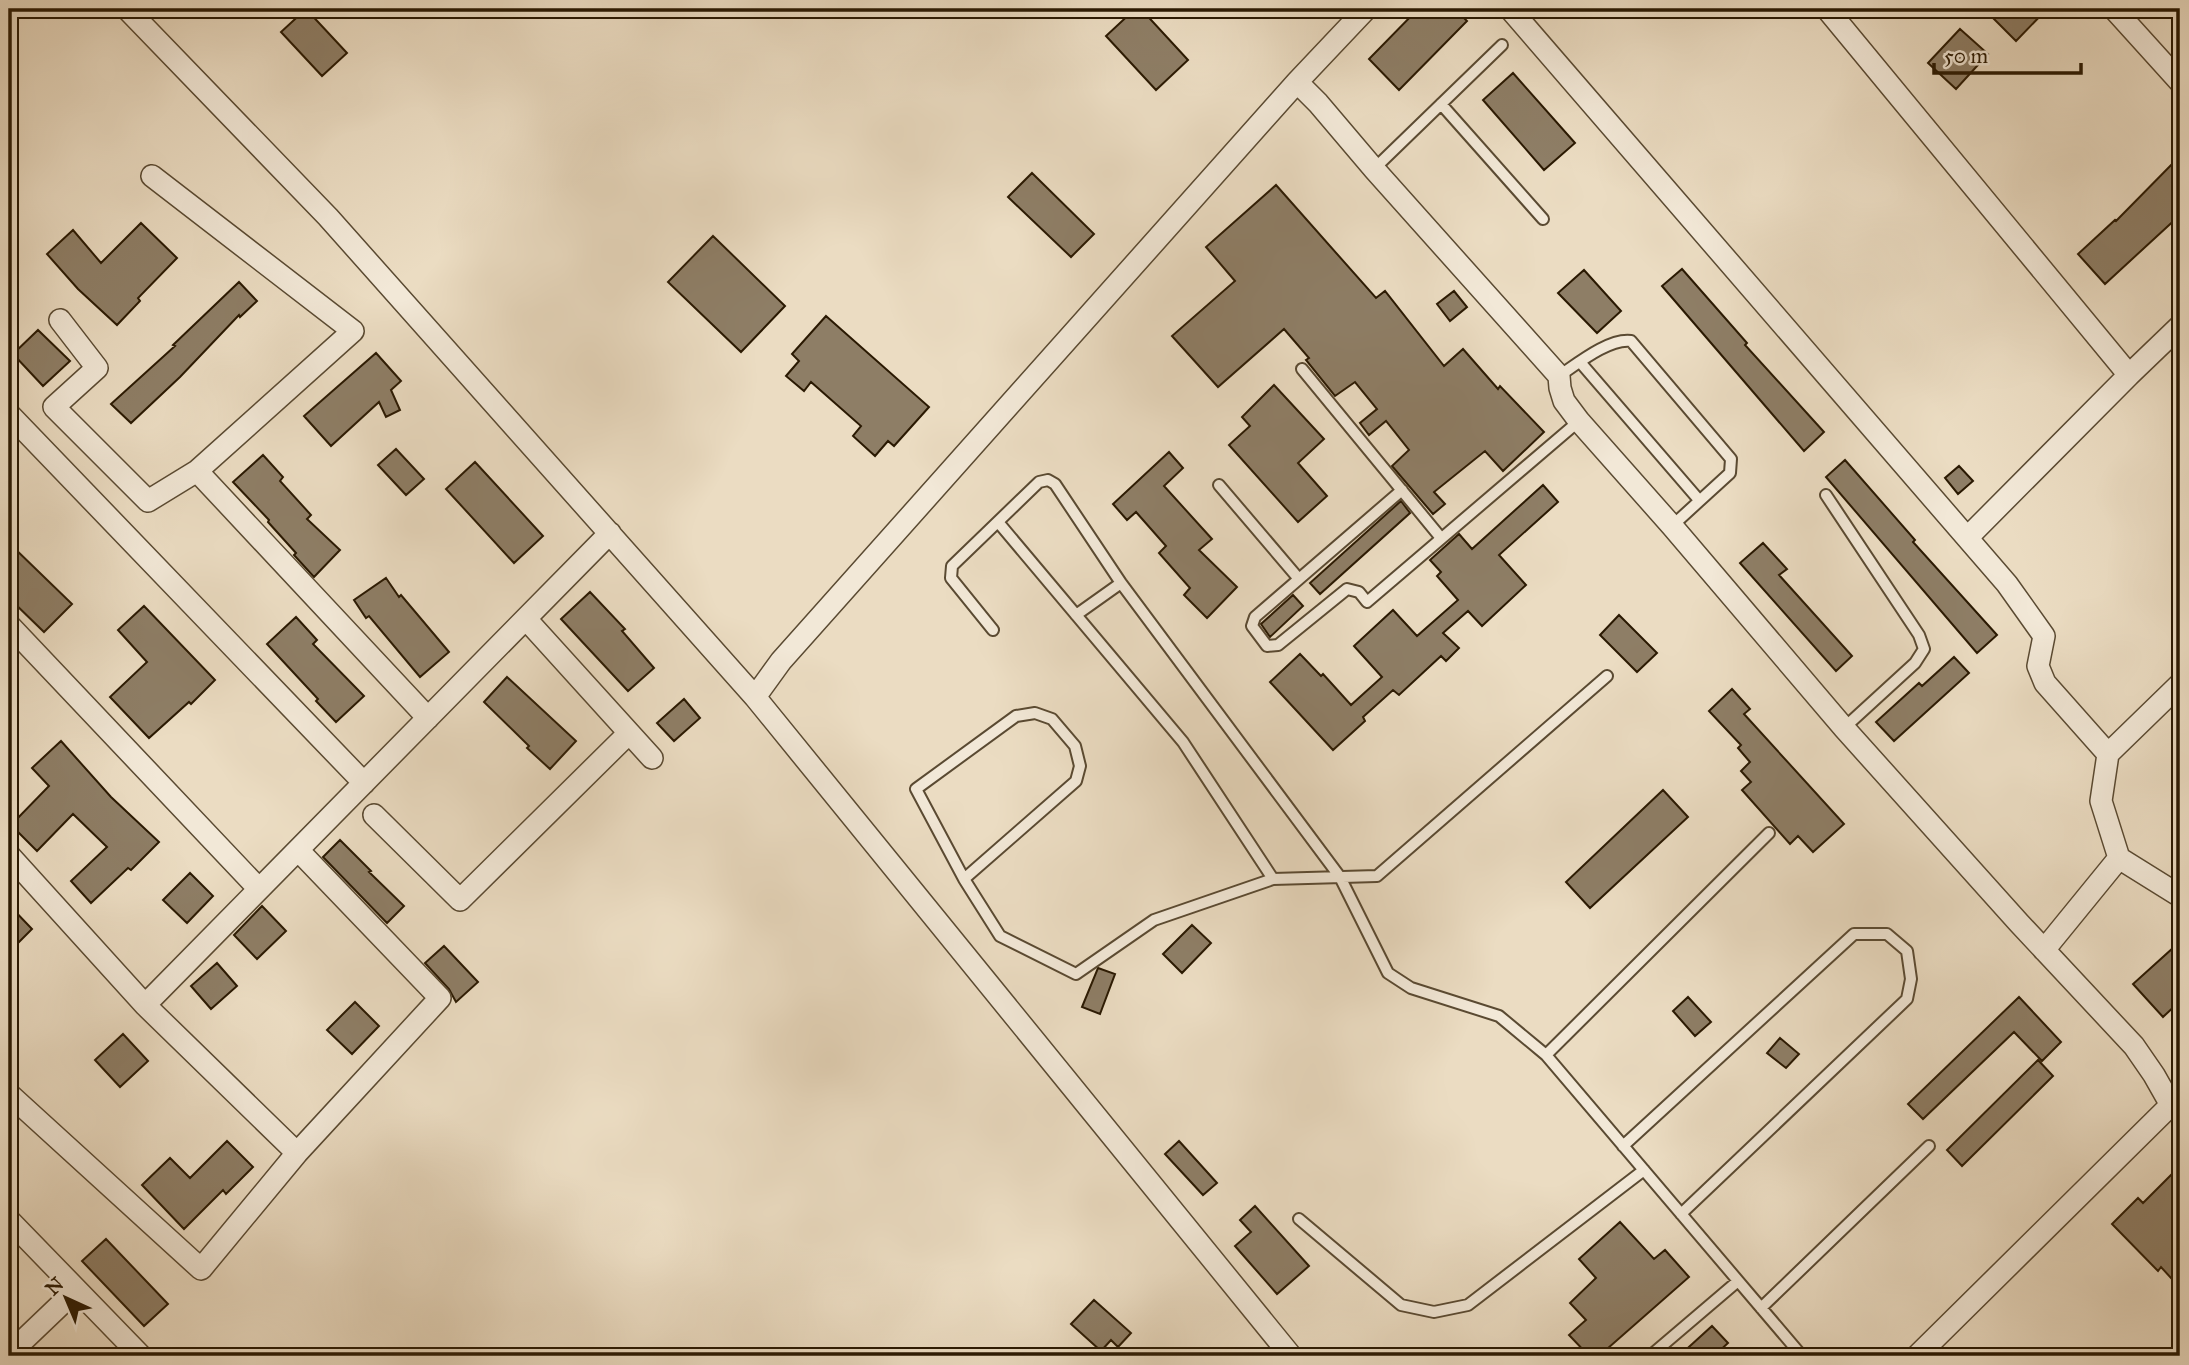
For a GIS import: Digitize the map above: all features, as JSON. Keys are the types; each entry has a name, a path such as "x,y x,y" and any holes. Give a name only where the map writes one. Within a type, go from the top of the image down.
{"street":[{"path":"127,9 328,217 755,697 1291,1356"},
{"path":"755,697 780,661 1297,82 1366,9"},
{"path":"1510,9 2007,584 2044,636 2038,666 2045,683 2108,754"},
{"path":"1827,9 2129,375"},
{"path":"2114,9 2180,82"},
{"path":"1297,82 1559,376 1564,401 1579,421 1844,728 2134,1046 2176,1100 1917,1356"},
{"path":"60,320 97,368 54,408 148,501 197,471 352,331 152,176"},
{"path":"1968,537 2180,326"},
{"path":"9,414 363,783"},
{"path":"197,471 428,718"},
{"path":"145,1006 610,534"},
{"path":"526,619 652,758"},
{"path":"9,625 259,889"},
{"path":"2180,684 2108,754 2101,801 2119,858 2180,896"},
{"path":"374,815 460,900 629,733"},
{"path":"9,1094 201,1269 297,1153 440,998 298,850"},
{"path":"9,855 145,1006 297,1153"},
{"path":"2044,950 2119,858"},
{"path":"9,1220 141,1356"},
{"path":"9,1354 76,1290"}],"lane":[{"path":"1374,169 1502,45"},
{"path":"1441,104 1544,219"},
{"path":"1559,376 1621,340 1631,341 1731,459 1730,473 1671,526"},
{"path":"1580,362 1699,500"},
{"path":"1302,369 1441,538"},
{"path":"1402,490 1255,617 1252,626 1267,646 1278,645 1347,589 1359,592 1367,602 1579,421"},
{"path":"993,630 951,579 952,566 1039,482 1048,480 1055,484 1121,583 1340,877 1388,973 1410,988 1499,1016 1546,1055 1802,1356"},
{"path":"1219,485 1299,579"},
{"path":"1826,495 1919,635 1924,649 1915,663 1844,728"},
{"path":"998,522 1183,742 1273,879"},
{"path":"1076,615 1121,583"},
{"path":"964,879 1076,781 1080,766 1075,746 1052,719 1035,713 1016,716 916,789 964,879 1000,936 1076,974 1154,920 1273,879 1377,876 1606,676"},
{"path":"1546,1055 1769,833"},
{"path":"1623,1146 1854,934 1887,934 1907,951 1911,979 1907,999 1681,1214"},
{"path":"1761,1308 1929,1146"},
{"path":"1299,1219 1401,1305 1434,1312 1468,1305 1644,1170"},
{"path":"1650,1356 1738,1281"}],"building":[{"path":"306,9 347,53 322,76 281,32"},
{"path":"1135,9 1141,9 1188,60 1156,90 1106,36"},
{"path":"1418,9 1455,9 1467,21 1399,90 1369,59"},
{"path":"1984,9 2047,9 2016,41"},
{"path":"1960,29 1988,54 1956,89 1928,63"},
{"path":"1513,73 1575,143 1544,170 1483,100"},
{"path":"2180,156 2180,215 2105,284 2078,254 2116,221"},
{"path":"1032,173 1094,234 1071,257 1008,197"},
{"path":"1276,185 1376,298 1385,291 1444,366 1463,349 1498,389 1500,386 1544,432 1503,471 1485,451 1434,492 1445,504 1433,514 1392,466 1409,450 1386,421 1369,435 1360,423 1377,409 1355,382 1335,396 1306,360 1309,358 1284,329 1218,387 1172,336 1235,281 1206,247"},
{"path":"141,223 177,258 138,298 140,301 117,325 78,289 47,254 73,230 101,263"},
{"path":"713,236 785,306 741,352 668,282"},
{"path":"1682,269 1747,343 1745,345 1824,432 1804,451 1662,286"},
{"path":"1584,270 1621,311 1597,333 1558,293"},
{"path":"239,282 257,301 240,317 239,315 180,377 131,423 111,404 175,346 173,345"},
{"path":"1454,291 1467,307 1450,321 1437,304"},
{"path":"826,316 929,407 894,446 888,441 875,456 853,436 861,426 811,382 804,391 786,376 799,361 792,354"},
{"path":"38,330 70,361 43,386 13,354"},
{"path":"376,353 401,381 391,390 400,410 386,417 379,402 331,446 304,416"},
{"path":"1274,385 1324,439 1298,463 1327,496 1298,522 1229,445 1250,426 1242,417"},
{"path":"396,449 424,479 406,495 378,465"},
{"path":"1169,452 1183,468 1164,486 1212,539 1199,550 1237,587 1207,618 1184,595 1190,588 1159,553 1166,546 1136,512 1127,520 1113,504"},
{"path":"263,455 283,477 280,481 311,515 307,519 340,550 314,577 269,520 233,482"},
{"path":"1845,460 1915,540 1913,542 1997,635 1977,653 1826,477"},
{"path":"475,462 543,536 514,563 446,489"},
{"path":"1959,466 1973,481 1958,494 1945,478"},
{"path":"1543,485 1558,502 1499,555 1526,585 1482,626 1468,611 1443,633 1459,648 1446,661 1441,656 1399,695 1393,690 1363,717 1365,721 1333,750 1270,682 1300,654 1321,676 1323,674 1351,705 1382,677 1354,646 1393,610 1417,636 1458,600 1437,576 1441,572 1430,560 1459,534 1472,549"},
{"path":"1401,501 1410,513 1320,594 1310,583"},
{"path":"9,543 72,604 44,632 9,598"},
{"path":"1763,543 1787,569 1779,575 1852,656 1836,671 1740,563"},
{"path":"386,578 399,597 401,595 449,652 420,677 369,616 366,618 354,600"},
{"path":"590,592 625,629 622,631 654,668 628,691 561,619"},
{"path":"1293,595 1303,606 1270,637 1261,624"},
{"path":"144,606 215,680 191,704 189,702 149,738 110,697 147,662 118,630"},
{"path":"1619,615 1657,653 1637,672 1600,635"},
{"path":"296,617 317,640 313,644 364,696 336,722 267,644"},
{"path":"1954,657 1969,673 1894,741 1876,722 1919,683 1922,686"},
{"path":"507,677 576,741 550,769 484,702"},
{"path":"1732,689 1750,709 1744,714 1844,824 1813,852 1798,836 1790,844 1742,790 1751,782 1741,771 1750,762 1738,748 1741,745 1709,711"},
{"path":"684,699 700,718 674,741 657,723"},
{"path":"61,741 111,797 159,842 131,870 128,868 91,903 71,881 107,847 73,814 37,851 11,825 49,786 32,768"},
{"path":"1663,790 1688,817 1590,908 1566,882"},
{"path":"340,840 404,906 387,923 323,857"},
{"path":"190,873 213,896 187,923 163,900"},
{"path":"9,905 32,929 9,952"},
{"path":"262,906 286,931 257,959 234,935"},
{"path":"1192,925 1211,943 1182,973 1163,954"},
{"path":"444,946 478,982 456,1002 449,989 425,963"},
{"path":"2173,948 2180,955 2180,1001 2163,1017 2133,984"},
{"path":"217,963 237,986 211,1009 191,986"},
{"path":"1098,968 1115,974 1100,1014 1082,1007"},
{"path":"1688,997 1711,1022 1695,1036 1673,1011"},
{"path":"2019,997 2061,1042 2042,1061 2014,1032 1923,1119 1908,1104"},
{"path":"355,1002 379,1026 352,1054 327,1030"},
{"path":"123,1034 148,1061 120,1087 95,1060"},
{"path":"1780,1038 1799,1054 1786,1068 1767,1053"},
{"path":"2038,1060 2053,1076 1962,1166 1947,1150"},
{"path":"227,1141 253,1167 226,1194 223,1190 184,1229 142,1185 170,1158 190,1178"},
{"path":"1179,1141 1217,1183 1203,1195 1165,1154"},
{"path":"2180,1166 2180,1288 2161,1267 2158,1271 2112,1224 2138,1198 2143,1203"},
{"path":"1255,1206 1309,1266 1277,1294 1235,1246 1251,1232 1240,1220"},
{"path":"1620,1222 1654,1259 1665,1250 1689,1277 1599,1356 1589,1356 1569,1335 1586,1320 1570,1303 1596,1278 1579,1259"},
{"path":"106,1239 168,1304 144,1326 82,1261"},
{"path":"1094,1300 1131,1333 1118,1347 1111,1340 1101,1351 1071,1324"},
{"path":"1712,1326 1728,1343 1714,1356 1679,1356"}]}
